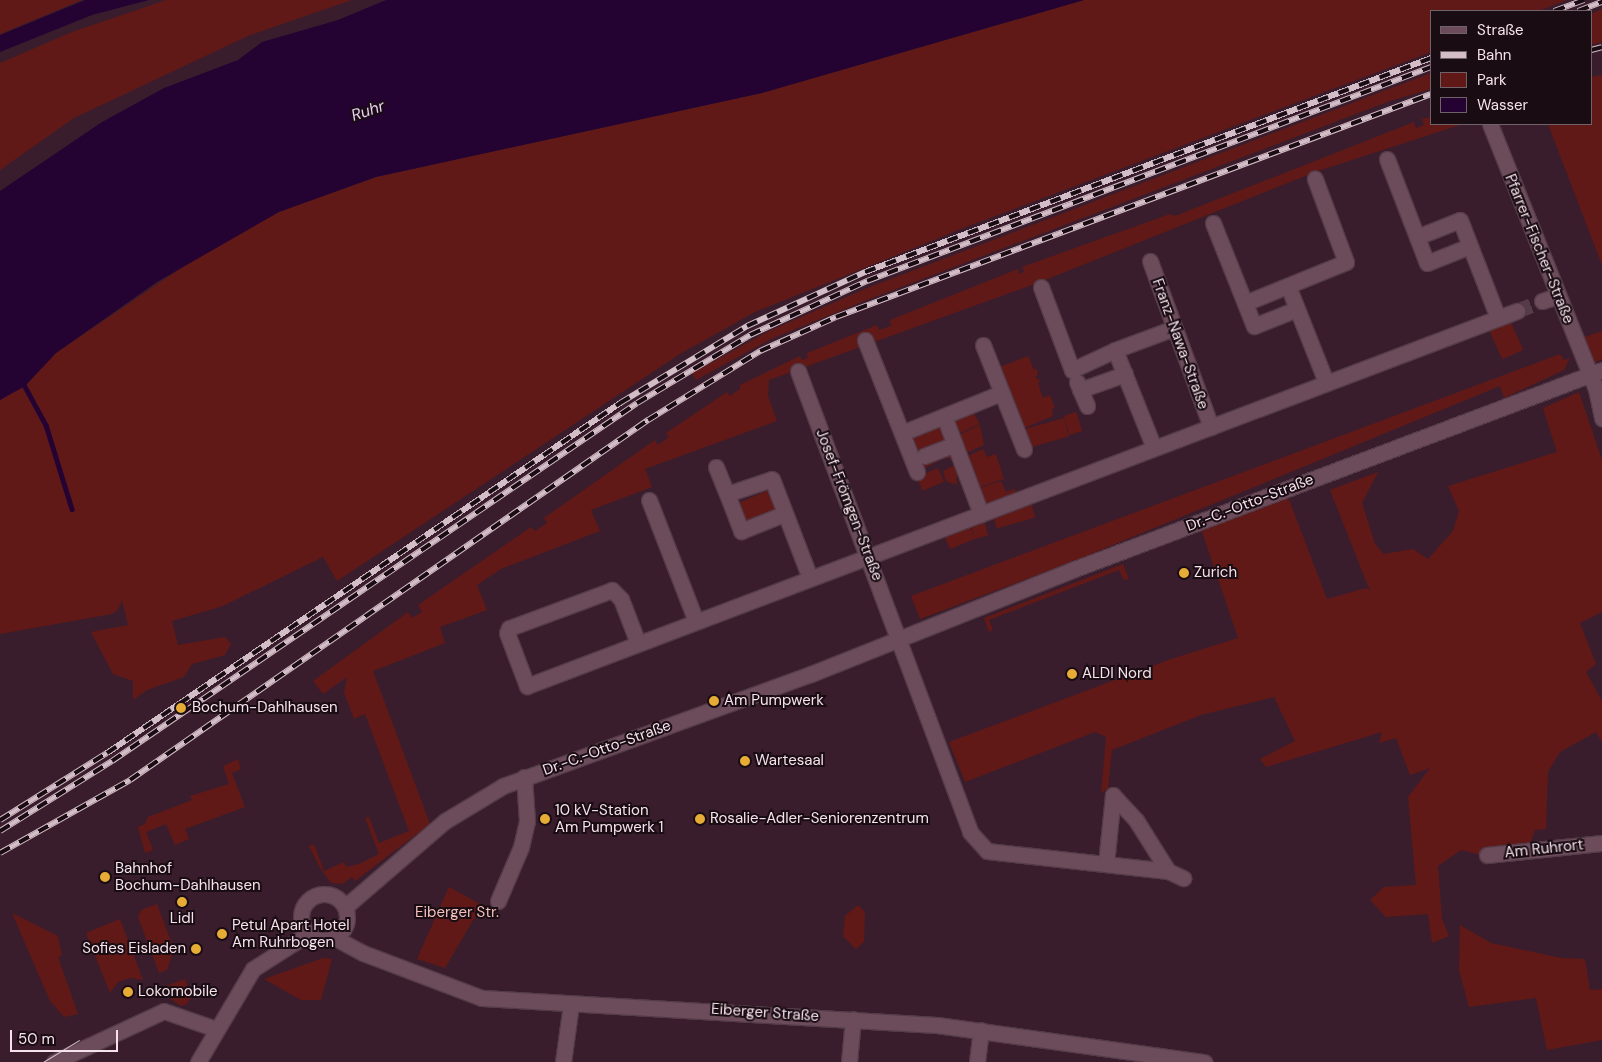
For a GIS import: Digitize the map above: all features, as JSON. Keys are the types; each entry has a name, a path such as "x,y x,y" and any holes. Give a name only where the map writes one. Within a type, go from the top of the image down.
{"street":[{"name":"Pfarrer-Fischer-Straße","path":"1490,125 1550,298 1596,372"},
{"path":"1387,159 1427,263 1470,246"},
{"path":"1245,303 1346,262 1315,179"},
{"path":"1417,237 1460,220 1498,318"},
{"path":"1213,223 1254,326 1297,309"},
{"name":"Franz-Nawa-Straße","path":"1150,261 1211,427"},
{"path":"1288,286 1326,382"},
{"path":"1042,288 1087,406"},
{"path":"638,643 621,599 612,590 509,628 507,634 526,686 1517,311"},
{"path":"1072,370 1116,350 1174,328"},
{"path":"865,340 917,472"},
{"path":"983,345 1024,448"},
{"path":"1116,350 1154,448"},
{"name":"Josef-Frömgen-Straße","path":"798,371 869,556 898,639"},
{"path":"1596,372 1602,418"},
{"name":"Dr.-C.-Otto-Straße","path":"345,906 445,821 480,798 524,778 811,674 1072,570 1596,372"},
{"path":"1080,390 1125,374"},
{"path":"902,433 1001,393"},
{"path":"944,416 980,514"},
{"path":"924,456 955,444"},
{"path":"716,467 741,531 784,514"},
{"path":"727,494 772,479 810,578"},
{"path":"649,500 696,621"},
{"path":"898,639 959,809 970,832 987,851 1168,871 1183,878"},
{"path":"498,901 521,847 527,821 524,778"},
{"path":"1106,864 1113,795 1123,798 1152,832 1168,871"},
{"name":"Am Ruhrort","path":"1487,855 1602,843"},
{"path":"328,894 345,906 346,925 335,938 321,940 308,934 301,916 310,898 328,894"},
{"path":"198,1062 216,1028 253,969 308,934"},
{"name":"Eiberger Straße","path":"335,938 363,953 482,998 853,1019 982,1030 1122,1057 1204,1062"},
{"path":"562,1062 571,1004"},
{"path":"54,1062 164,1011 186,1016 216,1028"},
{"path":"849,1062 853,1019"},
{"path":"977,1062 982,1030"}],"green space":[{"path":"0,0 82,0 0,34"},
{"path":"166,0 352,0 250,35 74,118 0,170 0,63 72,32"},
{"path":"1084,0 1567,0 1541,10 1430,10 1430,52 966,227 755,312 680,354 337,581 323,557 223,606 172,621 178,645 225,637 231,644 225,655 192,664 184,677 147,690 133,700 133,681 113,674 91,632 128,625 122,600 118,610 112,614 0,634 0,400 25,386 56,353 205,252 279,212 376,177 762,93"},
{"path":"1602,9 1602,42 1592,45 1592,14"},
{"path":"1430,73 1430,89 1390,101 862,302 771,339 696,380 692,373 767,332 867,288"},
{"path":"1602,75 1602,265 1548,125 1592,125 1592,77"},
{"path":"1430,117 1430,125 1460,125 1315,172 1040,282 769,380 768,396 777,421 645,469 652,487 591,510 600,531 501,569 477,585 487,610 440,627 445,643 373,671 430,824 355,881 352,877 342,884 331,883 319,866 309,846 314,844 324,871 344,862 346,867 359,864 379,854 365,818 369,817 379,843 409,831 365,714 354,719 344,692 347,677 323,694 313,681 408,612 412,618 422,612 418,605 531,527 535,531 547,523 544,518 655,440 658,445 669,437 666,433 727,392 730,396 740,389 740,385 800,356 802,360 808,358 807,353 877,325 879,330 891,326 890,320 1018,269 1019,274 1024,272 1022,267 1170,214 1175,216 1414,122 1416,128 1424,125 1422,119"},
{"path":"1509,318 1523,350 1502,359 1488,327"},
{"path":"1602,331 1602,359 1592,364 1582,338"},
{"path":"1560,354 1564,360 1570,358 1564,370 1504,398 1500,386 1069,563 920,619 911,596"},
{"path":"1028,356 1034,370 1037,369 1038,375 1035,377 1041,381 1038,383 1043,398 1050,395 1055,408 1052,409 1053,416 1022,429 1000,367"},
{"path":"1579,392 1602,460 1602,612 1580,623 1596,664 1586,672 1602,701 1602,742 1596,732 1560,752 1548,772 1546,829 1535,830 1529,847 1477,854 1461,850 1438,866 1442,919 1449,936 1432,943 1428,914 1386,917 1370,900 1384,887 1416,885 1408,797 1430,768 1410,775 1396,738 1379,743 1382,732 1266,767 1260,759 1295,741 1274,697 1201,715 1112,750 1108,789 1101,793 1106,737 1095,732 965,782 949,742 1171,659 1238,638 1201,529 1288,497 1327,599 1366,588 1370,591 1330,490 1378,472 1362,503 1375,544 1384,554 1413,549 1428,559 1453,531 1459,511 1448,486 1557,452 1543,408"},
{"path":"967,410 970,415 974,414 980,424 958,434 954,418"},
{"path":"1076,412 1082,431 1070,435 1064,416"},
{"path":"1064,418 1069,436 1029,448 1024,430"},
{"path":"951,420 960,451 950,459 946,457 917,472 910,439"},
{"path":"980,425 984,445 964,454 959,435"},
{"path":"983,449 987,457 996,454 1004,479 977,488 968,456"},
{"path":"957,464 960,474 956,478 958,483 953,484 946,481 943,471"},
{"path":"938,468 944,482 923,491 917,477"},
{"path":"1001,481 1006,492 1015,489 1016,496 986,507 977,489"},
{"path":"769,490 779,512 743,525 736,504"},
{"path":"1031,503 1035,517 997,528 993,514"},
{"path":"984,520 988,535 975,539 970,524"},
{"path":"969,525 975,539 950,549 944,536"},
{"path":"1123,564 1129,579 1124,580 1119,570 989,620 993,630 989,632 984,618"},
{"path":"238,759 241,769 232,773 245,807 185,829 189,839 175,845 166,824 146,832 153,850 145,853 138,827 145,824 148,817 192,800 190,796 229,784 223,766"},
{"name":"Eiberger Str.","path":"449,887 482,905 445,968 417,959"},
{"path":"157,904 174,949 167,970 159,973 138,917 141,910"},
{"path":"858,905 865,912 864,942 856,949 843,936 845,916"},
{"path":"12,913 58,936 62,956 58,957 78,1014 64,1017 50,1001"},
{"path":"120,919 143,980 129,978 118,982 110,993 86,933"},
{"path":"1460,925 1491,943 1561,958 1585,959 1590,990 1602,989 1602,1040 1547,1050 1536,998 1469,1007 1459,970"},
{"path":"323,958 332,959 321,1000 301,1000 264,979"},
{"path":"185,979 191,997 187,1004 181,1006 172,1000 166,986"}],"water":[{"path":"85,0 149,0 92,15 0,52 0,35"},
{"name":"Ruhr","path":"386,0 1084,0 762,93 376,177 279,212 157,282 56,353 25,386 0,400 0,191 102,122 164,88 238,60 262,42 338,20"}],"waterway":[{"path":"22,381 46,425 72,509"}],"tunnel":[{"path":"1517,311 1542,301"}],"tram line":[{"path":"43,1062 79,1040"}],"railway":[{"path":"1557,10 1584,0"},
{"path":"1581,10 1602,2"},
{"path":"1592,50 1602,47"},
{"path":"0,820 107,753 620,403 747,326 865,272 1430,58"},
{"path":"0,831 112,761 637,403 750,335 867,281 1430,67"},
{"path":"0,853 130,780 648,420 760,351 836,317 1430,94"}],"place":[{"name":"Zurich","path":"1184,573"},
{"name":"ALDI Nord","path":"1072,674"},
{"name":"Am Pumpwerk","path":"714,701"},
{"name":"Bochum-Dahlhausen","path":"181,708"},
{"name":"Wartesaal","path":"745,761"},
{"name":"10 kV-Station Am Pumpwerk 1","path":"545,819"},
{"name":"Rosalie-Adler-Seniorenzentrum","path":"700,819"},
{"name":"Bahnhof Bochum-Dahlhausen","path":"105,877"},
{"name":"Lidl","path":"182,902"},
{"name":"Petul Apart Hotel Am Ruhrbogen","path":"222,934"},
{"name":"Sofies Eisladen","path":"196,949"},
{"name":"Lokomobile","path":"128,992"}]}
